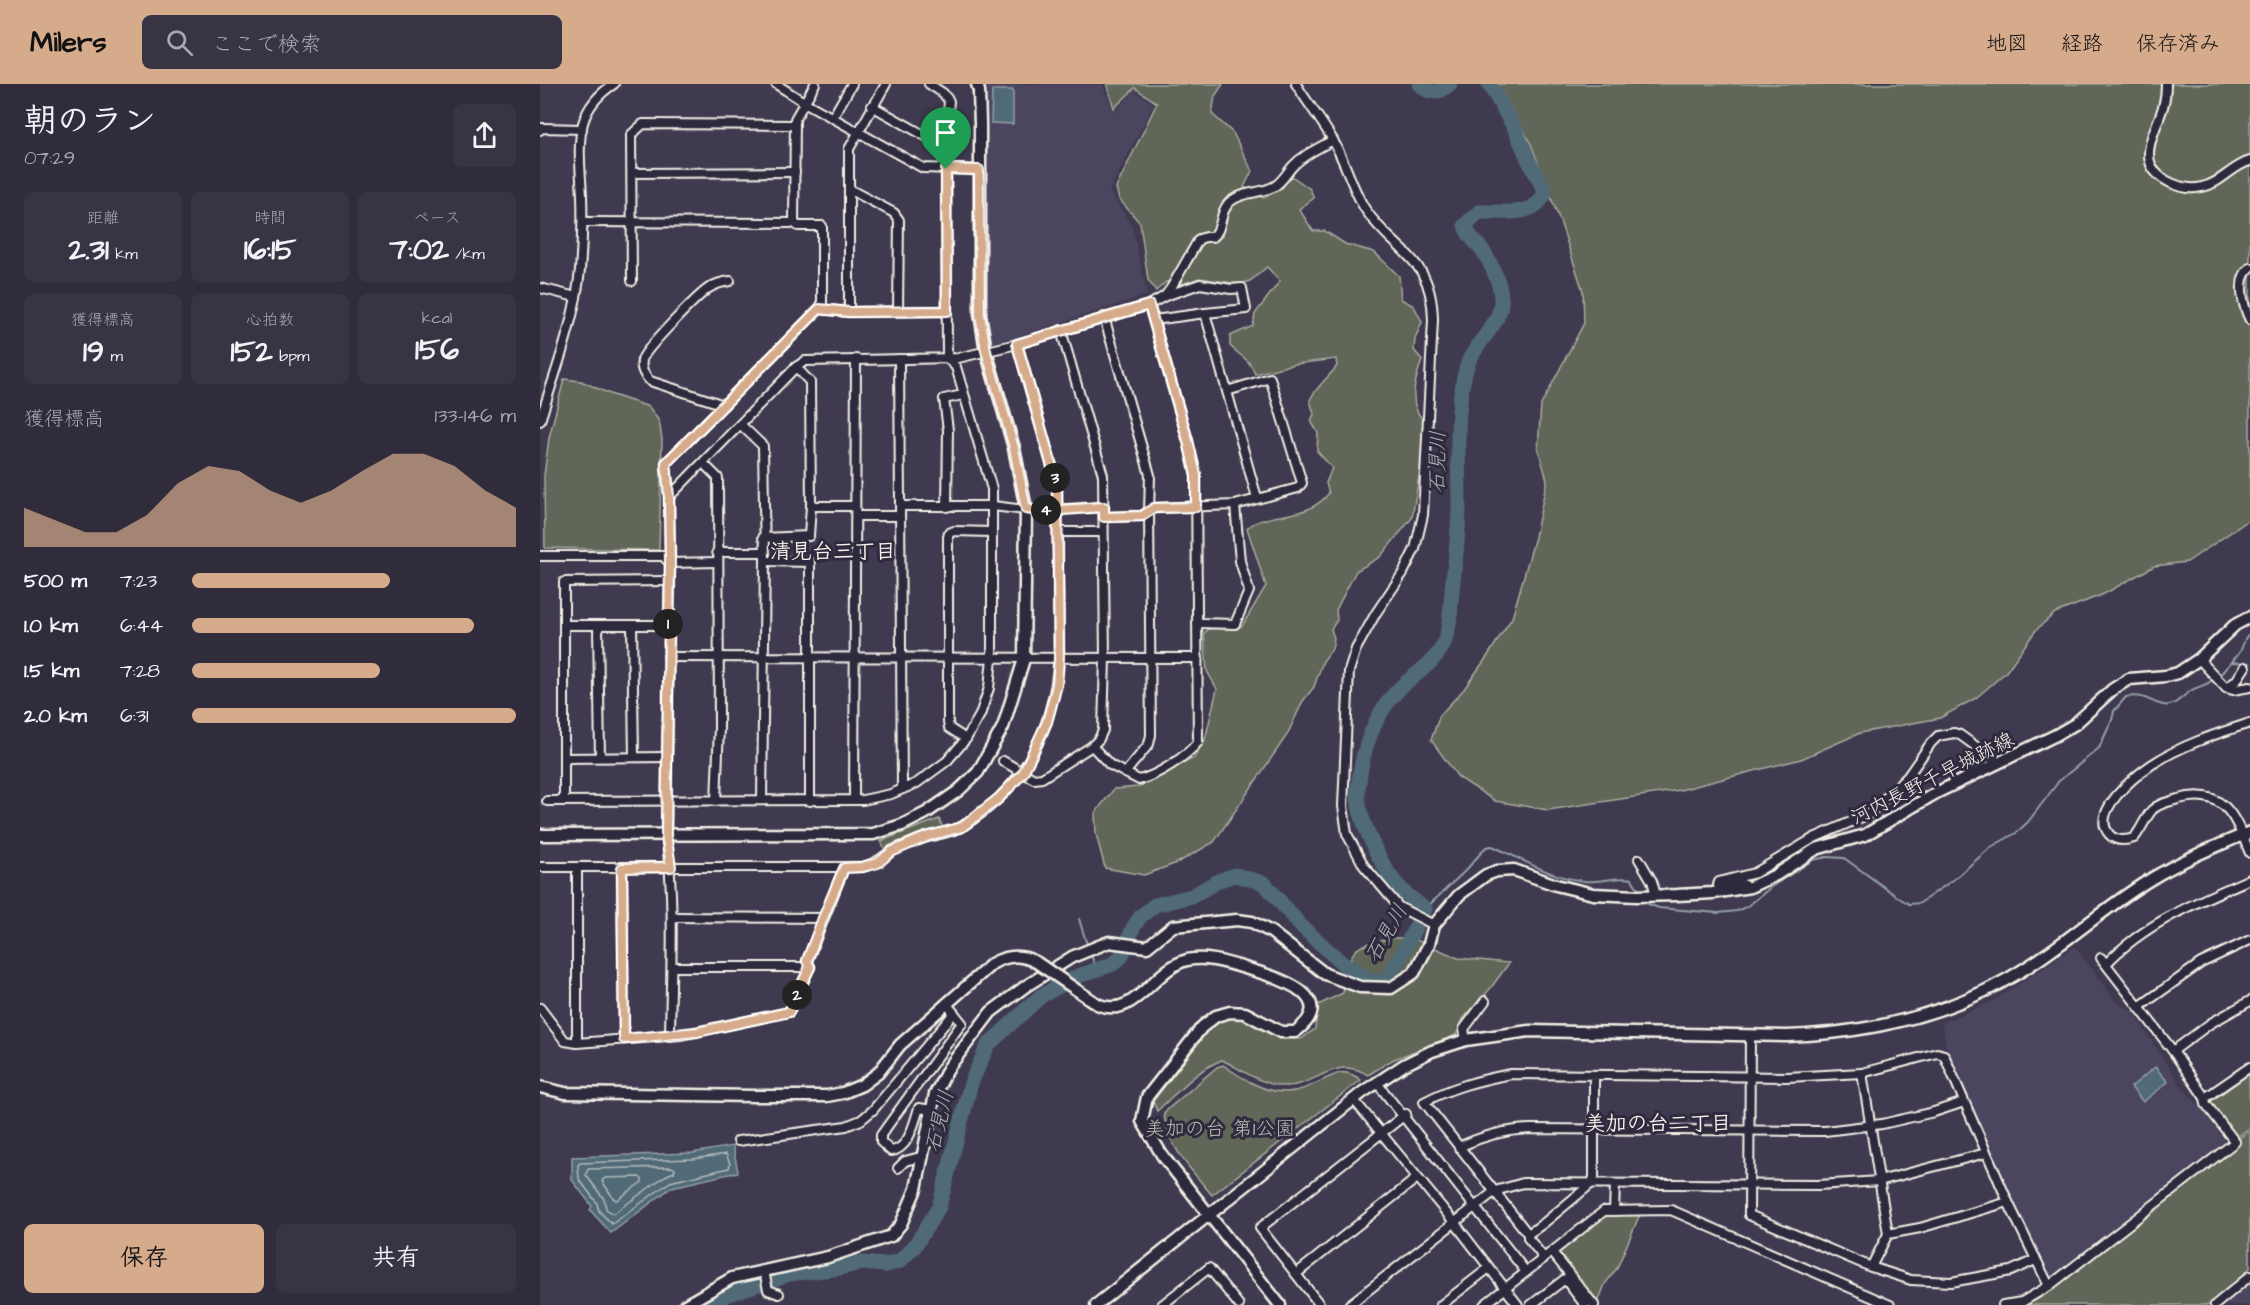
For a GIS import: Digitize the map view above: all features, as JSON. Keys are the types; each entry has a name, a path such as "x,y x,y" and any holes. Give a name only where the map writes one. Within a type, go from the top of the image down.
{"street":[{"path":"540,421 576,297 583,222 582,129 590,106 614,84"},
{"path":"776,84 923,168 979,170"},
{"path":"794,223 794,124 814,84"},
{"path":"833,117 852,84"},
{"path":"849,312 849,149 886,84"},
{"path":"547,801 863,800 891,794 930,775 947,761 966,739 980,715 989,688 992,658 992,489 956,367 947,358 946,137 949,101 943,93 929,84"},
{"path":"540,835 864,835 902,825 926,813 978,772 1003,727 1024,658 1026,509 1014,448 986,351 980,314 979,91 977,84"},
{"path":"1296,84 1333,140 1364,208 1381,229 1415,260 1430,291 1433,307 1423,515 1415,549 1403,573 1356,649 1349,671 1343,806 1347,834 1364,866 1399,907 1434,925"},
{"path":"2166,84 2164,104 2148,148 2149,160 2154,170 2165,180 2187,188 2202,188 2250,160"},
{"path":"872,106 929,138 946,137"},
{"path":"632,281 631,135 643,123 794,124"},
{"path":"540,130 542,128 582,129"},
{"path":"1165,296 1199,239 1213,237 1217,234 1222,214 1231,201 1248,192 1272,188 1280,183 1304,156 1333,140"},
{"path":"632,173 795,172"},
{"path":"849,189 894,213 898,220 898,311"},
{"path":"583,222 794,223 798,226 822,226 822,304 819,309 666,463 670,563 666,800 672,917 670,1036"},
{"path":"2250,268 2246,272 2242,290 2242,297 2250,320"},
{"path":"724,405 650,381 643,373 641,363 648,349 699,295 710,287 730,281"},
{"path":"669,497 796,367 805,361 947,358 1017,344 1149,305 1165,296 1200,284 1231,289 1242,288 1246,309 1154,320"},
{"path":"540,288 576,297"},
{"path":"1092,746 1110,765 1139,780 1152,777 1198,742 1196,475 1149,305"},
{"path":"819,309 849,312 947,311"},
{"path":"1205,314 1257,498"},
{"path":"1104,317 1150,475 1151,735 1149,744 1125,773"},
{"path":"1003,761 1034,779 1042,778 1092,746 1099,739 1103,730 1103,475 1061,330"},
{"path":"540,867 862,867 878,863 891,852 926,837 962,827 999,798 1023,773 1047,722 1057,685 1059,532 1057,484 1017,344"},
{"path":"854,800 856,359"},
{"path":"899,359 902,789"},
{"path":"763,538 809,536 810,382 796,367"},
{"path":"1104,517 1142,516 1154,508 1235,505 1298,488 1302,483 1270,378 1227,390"},
{"path":"947,507 948,430 944,399 963,395"},
{"path":"741,425 763,446 762,800"},
{"path":"703,463 718,478 719,727 716,801"},
{"path":"1197,623 1235,624 1249,591 1240,561 1235,505"},
{"path":"810,506 855,506"},
{"path":"901,506 993,506 1026,509 1104,507"},
{"path":"856,516 900,516"},
{"path":"966,739 949,728 949,533 992,532"},
{"path":"1059,532 1103,532"},
{"path":"717,552 810,562 810,801"},
{"path":"540,555 663,556 670,563 717,562"},
{"path":"564,801 564,582 669,581"},
{"name":"河内長野千早城跡線","path":"685,1305 732,1278 828,1257 891,1236 907,1211 916,1189 935,1094 949,1068 991,1012 1026,986 1072,957 1109,942 1147,947 1173,926 1237,920 1252,922 1271,932 1325,974 1360,987 1391,988 1414,973 1429,944 1434,925 1458,894 1486,875 1497,871 1514,870 1556,885 1593,894 1647,896 1713,893 1750,887 1776,875 1816,849 1865,835 1971,774 1999,763 2075,724 2113,689 2129,679 2178,673 2201,661 2235,625 2250,617"},
{"path":"632,625 634,757"},
{"path":"564,626 668,625"},
{"path":"598,626 600,757"},
{"path":"669,657 763,659 1198,658"},
{"path":"2201,661 2223,685 2233,690 2250,687"},
{"path":"2223,685 2236,681 2245,667"},
{"path":"2250,723 2181,748 2152,764 2130,781 2117,795 2104,819 2106,830 2114,839 2125,841 2134,838 2153,810 2163,803 2183,798 2208,797 2223,803 2231,813 2246,833 2250,853"},
{"path":"1750,887 1740,883 1718,885 1719,882 1743,878 1755,873 1814,838 1869,814 1908,776 1938,736 1960,735 1999,763"},
{"path":"564,758 667,756"},
{"path":"1096,1305 1377,1081 1432,1051 1466,1040 1529,1031 1750,1036 1828,1035 1875,1028 1933,1012 1983,991 2028,967 2095,916 2153,877 2246,833"},
{"path":"1639,859 1652,881 1647,896"},
{"path":"577,868 577,1043"},
{"path":"622,868 624,1039"},
{"path":"810,967 807,961 844,868"},
{"path":"2002,1305 2022,1302 2049,1286 2235,1142 2206,1104 2205,1098 2172,1051 2104,961 2154,926 2191,905 2250,879"},
{"path":"672,917 823,918"},
{"path":"2139,1007 2201,963 2250,940"},
{"path":"540,1088 565,1093 827,1096 843,1093 862,1085 878,1073 900,1045 986,968 1001,958 1018,956 1036,963 1108,1009 1120,1008 1130,1003 1171,968 1187,960 1210,959 1287,982 1303,991 1309,1000 1311,1010 1308,1019 1295,1032 1281,1032 1245,1013 1230,1012 1216,1016 1202,1027 1147,1097 1142,1121 1162,1155 1280,1305"},
{"path":"672,967 810,967"},
{"path":"540,1008 544,1019 565,1041 577,1043 697,1032 789,1012 810,967"},
{"path":"1466,1040 1464,1029 1485,1000"},
{"path":"2172,1051 2211,1023 2250,1001"},
{"path":"932,1110 920,1108 904,1145 898,1150 891,1151 881,1142 881,1135 962,1023 946,1003"},
{"path":"738,1141 846,1126 861,1119 887,1095 954,1013"},
{"path":"1750,1036 1749,1215 1893,1276 1911,1280 1951,1282 2011,1271 2036,1260"},
{"path":"1544,1258 1495,1191 1422,1102 1471,1082 1511,1074 1787,1077 1862,1073 1937,1053 1944,1055 2008,1202 2049,1286"},
{"path":"2205,1098 2250,1067"},
{"path":"1862,1073 1888,1234 1871,1267"},
{"path":"1528,1234 1592,1184 1594,1176 1594,1075"},
{"path":"1381,1088 1526,1272"},
{"path":"1354,1100 1454,1222 1518,1305"},
{"path":"1459,1147 1476,1139 1514,1130 1594,1128 1749,1132 1825,1131 1870,1126 1934,1112 1964,1102"},
{"path":"1320,1305 1260,1228 1404,1115"},
{"path":"1349,1305 1495,1191 1524,1183 1818,1185 1879,1181 1986,1153"},
{"path":"898,1168 905,1161 924,1156"},
{"path":"1296,1274 1417,1178"},
{"path":"1614,1211 1615,1184"},
{"path":"1888,1234 1920,1228 2008,1202"},
{"path":"1484,1305 1604,1211 1671,1210 1890,1305"},
{"path":"1552,1252 1594,1305"},
{"path":"1162,1305 1209,1268 1239,1305"},
{"path":"1441,1305 1489,1268"},
{"path":"765,1272 768,1290 779,1294"},
{"path":"2215,1305 2250,1276"},
{"path":"1531,1305 1565,1279 1585,1305"}],"shaded area":[{"path":"982,84 1102,84 1114,112 1134,91 1154,104 1109,191 1132,226 1147,295 991,345 984,316"},
{"path":"2075,947 2118,1004 2132,1011 2184,1090 2201,1107 2226,1143 2050,1280 1968,1103 1948,1055 1942,1023 1993,1001"},
{"path":"2243,1268 2250,1277 2250,1305 2198,1305"}],"green space":[{"path":"1107,84 1223,84 1215,96 1212,114 1233,133 1252,171 1244,187 1264,198 1283,187 1287,178 1293,177 1310,189 1314,198 1299,209 1313,231 1325,231 1345,244 1374,252 1399,276 1401,299 1414,306 1422,322 1415,339 1414,350 1422,360 1415,384 1414,400 1424,421 1425,441 1412,518 1380,557 1356,571 1336,610 1337,620 1331,629 1334,638 1332,649 1323,661 1314,687 1303,701 1287,735 1214,842 1177,863 1144,875 1105,868 1096,834 1095,813 1114,789 1138,787 1194,758 1205,740 1217,689 1207,671 1204,633 1209,629 1242,626 1266,586 1247,528 1266,519 1310,508 1329,493 1326,483 1332,468 1317,451 1318,433 1311,421 1314,414 1310,400 1337,366 1336,359 1294,364 1255,374 1247,361 1230,346 1230,336 1253,326 1255,314 1280,281 1267,267 1250,281 1240,284 1199,278 1183,284 1166,282 1156,291 1148,280 1140,223 1119,199 1116,188 1157,103 1135,88 1114,108"},
{"path":"1497,84 2250,84 2250,519 2187,562 2154,566 2104,594 2055,613 2036,630 2006,672 1976,698 1940,718 1860,733 1801,759 1680,790 1548,810 1495,801 1458,777 1431,740 1440,715 1464,689 1512,618 1535,537 1547,480 1538,448 1541,405 1584,323 1583,291 1561,224 1531,144"},
{"path":"564,379 581,381 649,407 659,421 662,439 659,550 545,548 544,476 549,438"},
{"path":"939,819 944,830 918,837 886,852 881,841"},
{"path":"1394,938 1412,938 1458,958 1509,963 1490,989 1463,1019 1456,1035 1392,1060 1368,1075 1356,1069 1345,1068 1296,1085 1285,1086 1260,1080 1222,1060 1195,1076 1157,1111 1153,1101 1209,1026 1223,1018 1238,1018 1277,1037 1301,1039 1315,1029 1318,1005 1343,993 1350,959 1354,952 1367,944"},
{"name":"美加の台 第1公園","path":"1223,1065 1254,1084 1278,1092 1308,1087 1342,1073 1351,1074 1361,1080 1212,1195 1175,1148 1164,1114 1217,1067"},
{"path":"2249,1074 2250,1127 2235,1139 2209,1103"},
{"path":"2250,1130 2250,1268 2212,1305 2003,1305 2022,1302"},
{"path":"1605,1214 1640,1214 1617,1268 1605,1284 1598,1303 1559,1254 1560,1250"}],"water":[{"path":"992,90 1013,90 1013,124 991,123"},
{"path":"2155,1067 2168,1082 2143,1102 2131,1087"},
{"path":"733,1146 738,1172 672,1187 611,1233 590,1210 592,1206 572,1180 572,1157 692,1153"}],"waterway":[{"name":"石見川","path":"1419,84 1434,92 1450,84"},
{"name":"石見川","path":"712,1305 728,1294 789,1274 861,1263 886,1265 900,1261 914,1247 939,1207 971,1083 988,1045 1041,996 1078,976 1113,964 1121,957 1134,926 1141,916 1155,905 1192,896 1220,880 1235,875 1264,883 1300,925 1342,963 1373,982 1389,978 1425,909 1401,889 1386,870 1361,814 1358,791 1365,749 1382,710 1400,688 1441,650 1448,628 1458,523 1458,436 1462,386 1470,359 1493,325 1501,307 1499,285 1495,273 1465,225 1479,212 1527,210 1541,200 1545,191 1515,129 1489,84"},
{"path":"2219,676 2240,652 2250,633"},
{"path":"2232,662 2250,663"},
{"path":"1645,899 1648,904 1659,908 1718,913 1737,911 1748,906 1771,887 1813,860 1827,857 1844,858 1909,904 1920,903 1953,880 1991,847 2016,833 2028,822 2059,781 2099,748 2114,711 2126,697 2138,696 2163,705 2171,705 2192,690 2214,679"},
{"path":"1425,909 1466,870 1486,847 1492,846 1548,872 1572,879 1591,881 1632,879 1640,892"},
{"path":"1079,919 1088,948"},
{"path":"1090,953 1097,969"}],"district":[{"name":"清見台三丁目","path":"833,551"},
{"name":"美加の台二丁目","path":"1658,1123"}],"route":[{"path":"946,169 947,311 849,312 819,309 666,463 670,563 666,834 671,867 622,868 624,1039 697,1032 789,1012 810,967 807,961 844,868 878,863 891,852 926,837 962,827 999,798 1023,773 1029,763 1041,739 1057,685 1059,532 1058,509 1057,484 1017,344 1149,305 1196,475 1196,507 1154,508 1142,516 1104,517 1104,507 1058,509 1033,511 1026,509 1014,448 986,351 980,314 979,170 946,169"}]}
